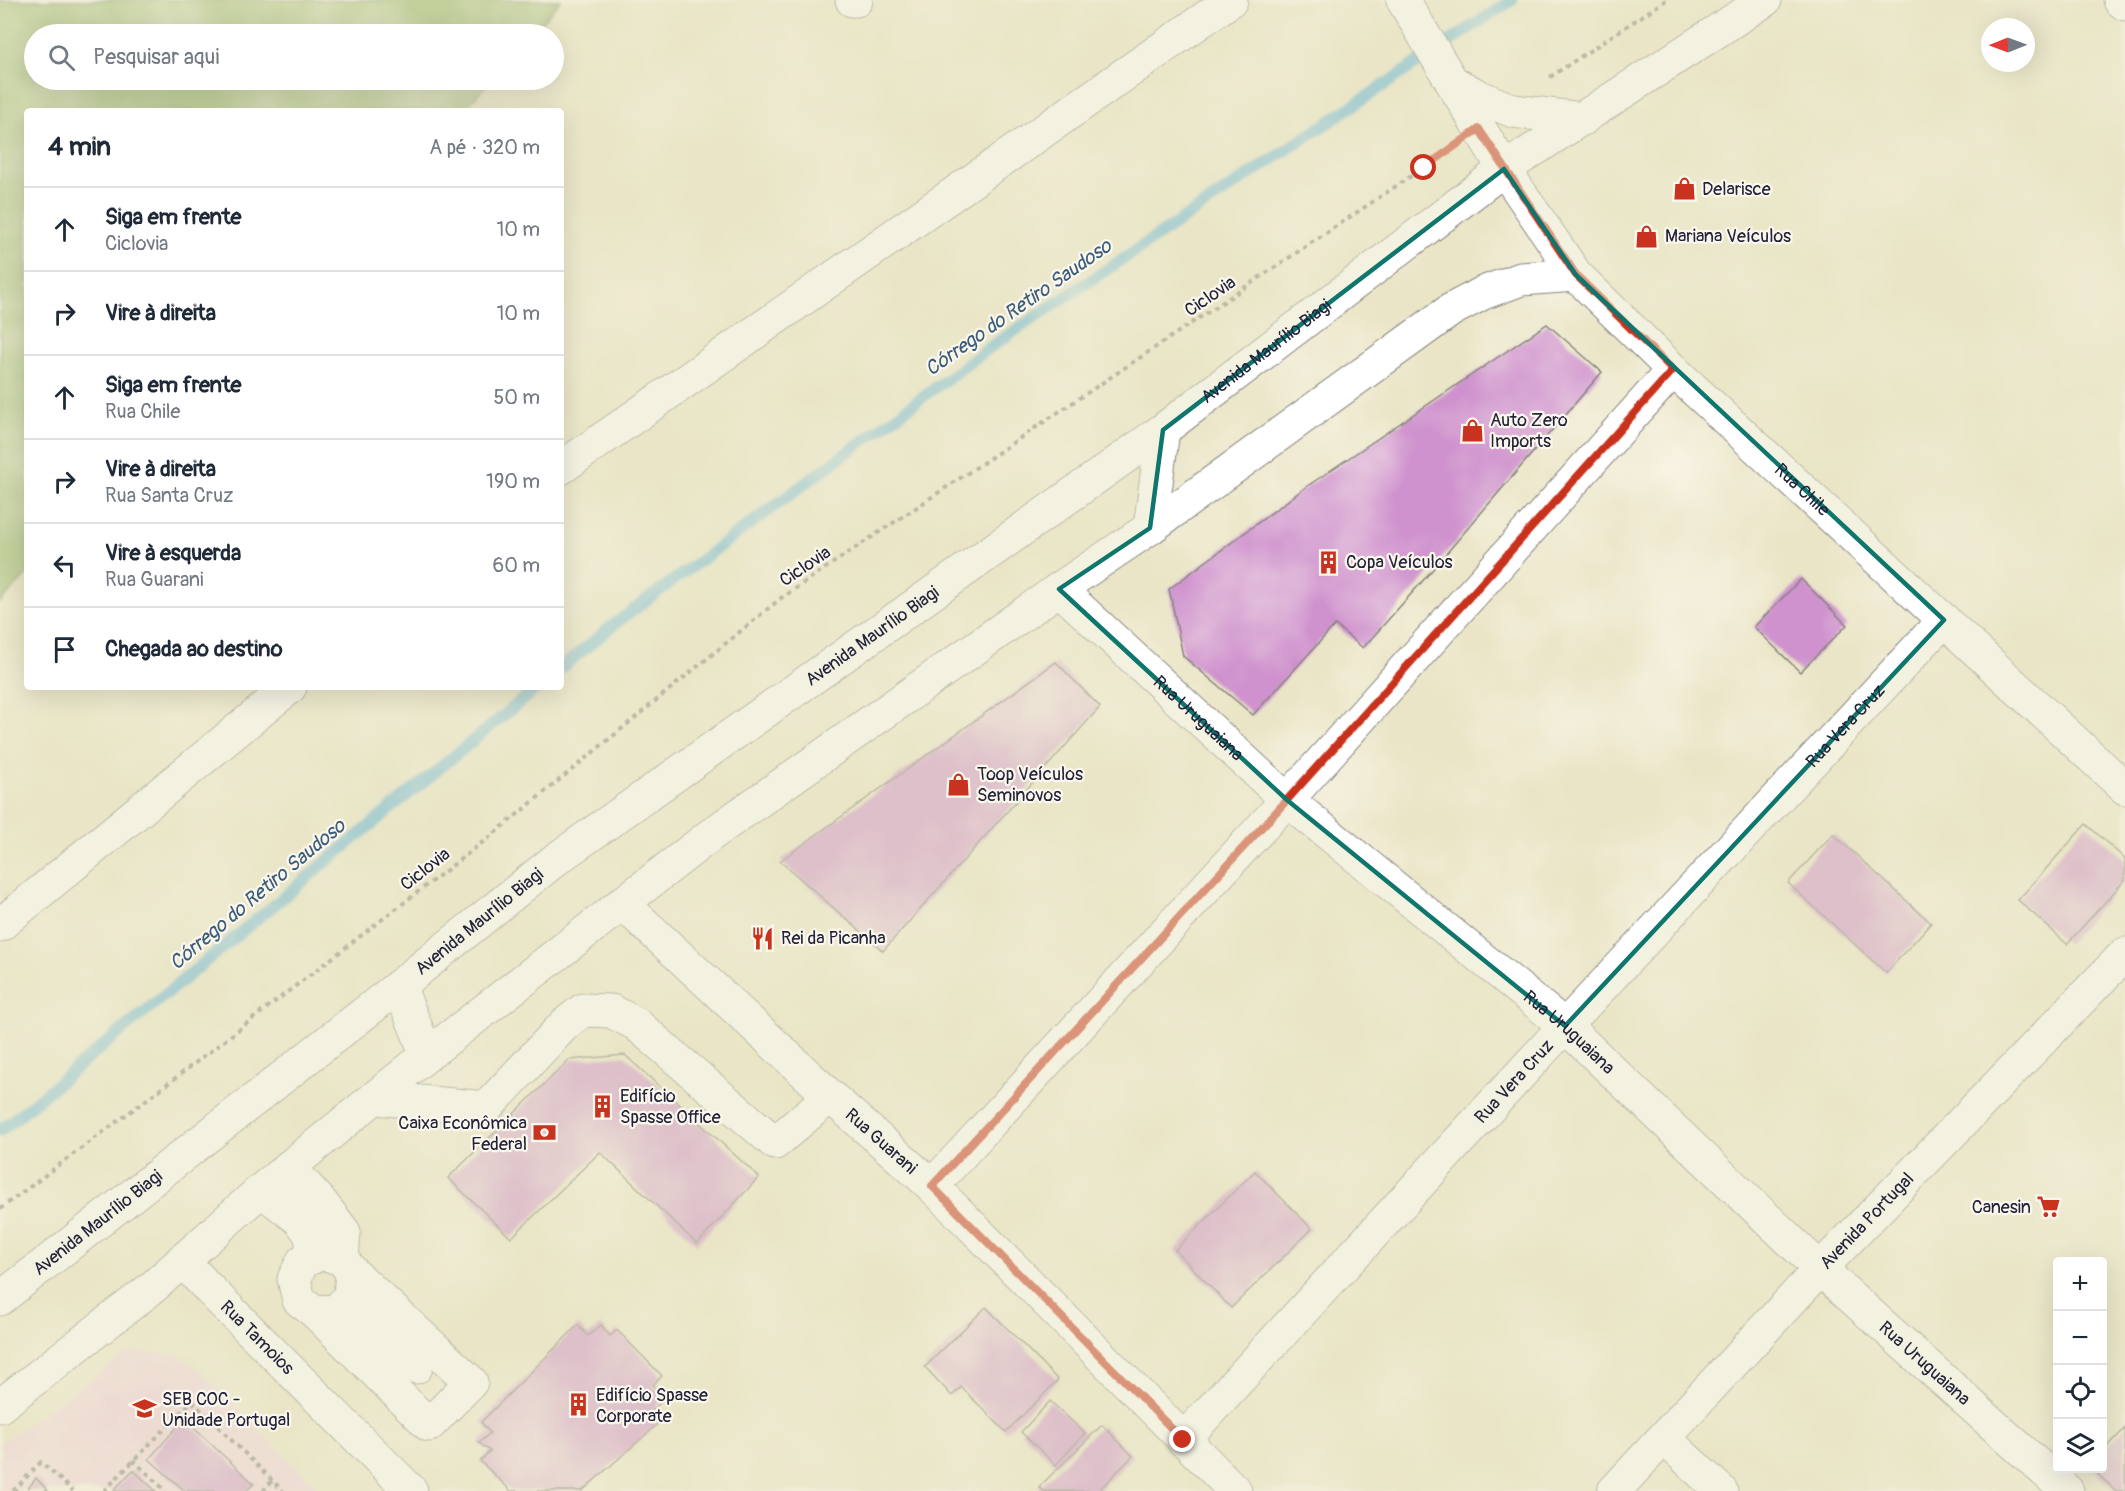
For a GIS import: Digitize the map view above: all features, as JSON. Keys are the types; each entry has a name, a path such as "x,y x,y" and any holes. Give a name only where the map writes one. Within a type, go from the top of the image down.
{"street":[{"path":"564,466 1231,0"},
{"name":"Rua Chile","path":"1403,0 1504,169 1576,275 1673,370 2125,788"},
{"name":"Avenida Maurílio Biagi","path":"0,1299 399,986 555,860 1163,430 1504,169 1765,0"},
{"path":"2120,0 2125,4"},
{"path":"1447,74 1480,97 1513,111 1535,115 1584,118"},
{"path":"0,1406 153,1287 261,1190 427,1055 712,834 1059,589 1150,528 1451,310 1483,293 1521,279 1576,275"},
{"path":"932,1186 1287,800 1673,370"},
{"path":"1150,528 1163,430"},
{"name":"Rua Uruguaiana","path":"1059,589 1287,800 1565,1026 1820,1269 2067,1491"},
{"name":"Rua Vera Cruz","path":"1183,1440 1944,620"},
{"path":"0,925 286,690"},
{"name":"Rua Guarani","path":"622,903 830,1096 932,1186 1235,1491"},
{"name":"Avenida Portugal","path":"1614,1491 1820,1269 2125,954"},
{"path":"399,986 427,1055"},
{"path":"376,1098 486,1108 565,1024 583,1010 611,1011 636,1024 775,1143 830,1096"},
{"path":"289,1167 344,1232 333,1281"},
{"path":"261,1190 300,1220 333,1281 416,1366"},
{"name":"Rua Tamoios","path":"182,1260 411,1491"},
{"path":"1664,1438 1721,1491"}],"path":[{"path":"1505,107 1666,0"},
{"name":"Ciclovia","path":"0,1209 186,1070 496,832 781,598 1479,129"},
{"path":"104,1491 192,1401 283,1491"},
{"path":"133,1460 166,1491"},
{"path":"13,1491 41,1462 71,1490"},
{"path":"263,1491 272,1481"}],"highlighted area":[{"path":"1504,169 1576,275 1944,620 1565,1026 1287,800 1059,589 1150,528 1163,430"}],"shaded area":[{"name":"SEB COC - Unidade Portugal","path":"129,1352 178,1354 204,1374 320,1491 0,1491 0,1444"}],"green space":[{"path":"0,0 561,0 540,24 24,24 24,90 482,90 466,108 24,108 24,578 0,603"}],"building":[{"path":"1547,324 1602,372 1363,648 1335,625 1253,715 1183,656 1169,589 1306,487"},
{"path":"1801,579 1847,625 1800,672 1754,627"},
{"name":"Toop Veículos Seminovos","path":"1056,662 1100,707 883,951 780,861"},
{"path":"2086,824 2125,859 2125,880 2067,944 2018,900"},
{"path":"1833,834 1931,923 1886,973 1788,883"},
{"name":"Edifício Spasse Office","path":"625,1055 759,1177 697,1244 600,1152 511,1238 448,1178 569,1060"},
{"path":"1255,1171 1312,1229 1231,1308 1175,1250"},
{"path":"986,1307 1058,1380 1006,1432 961,1387 952,1396 925,1367"},
{"name":"Edifício Spasse Corporate","path":"578,1325 588,1336 601,1325 610,1336 617,1330 662,1376 653,1385 666,1397 650,1413 659,1423 582,1491 511,1491 480,1461 490,1451 479,1443 490,1433 481,1422"},
{"path":"1050,1401 1085,1433 1056,1465 1021,1432"},
{"path":"184,1419 254,1484 246,1491 185,1491 149,1459"},
{"path":"1102,1425 1133,1456 1098,1491 1043,1491 1039,1487"},
{"path":"2125,1428 2125,1491 2116,1491 2096,1473 2107,1473 2107,1448"},
{"path":"133,1470 156,1491 113,1491"},
{"path":"36,1478 48,1491 26,1491"}],"waterway":[{"name":"Córrego do Retiro Saudoso","path":"564,666 621,619 992,346 1512,0"},
{"name":"Córrego do Retiro Saudoso","path":"0,1131 534,690"}],"place":[{"name":"Delarisce","path":"1684,189"},
{"name":"Mariana Veículos","path":"1647,236"},
{"name":"Auto Zero Imports","path":"1472,430"},
{"name":"Copa Veículos","path":"1328,562"},
{"name":"Toop Veículos Seminovos","path":"959,784"},
{"name":"Rei da Picanha","path":"763,938"},
{"name":"Edifício Spasse Office","path":"602,1106"},
{"name":"Caixa Econômica Federal","path":"545,1133"},
{"name":"Canesin","path":"2049,1207"},
{"name":"Edifício Spasse Corporate","path":"578,1405"},
{"name":"SEB COC - Unidade Portugal","path":"144,1409"}],"route":[{"path":"1183,1440 932,1186 1287,800 1673,370 1576,275 1479,129 1424,168"}]}
